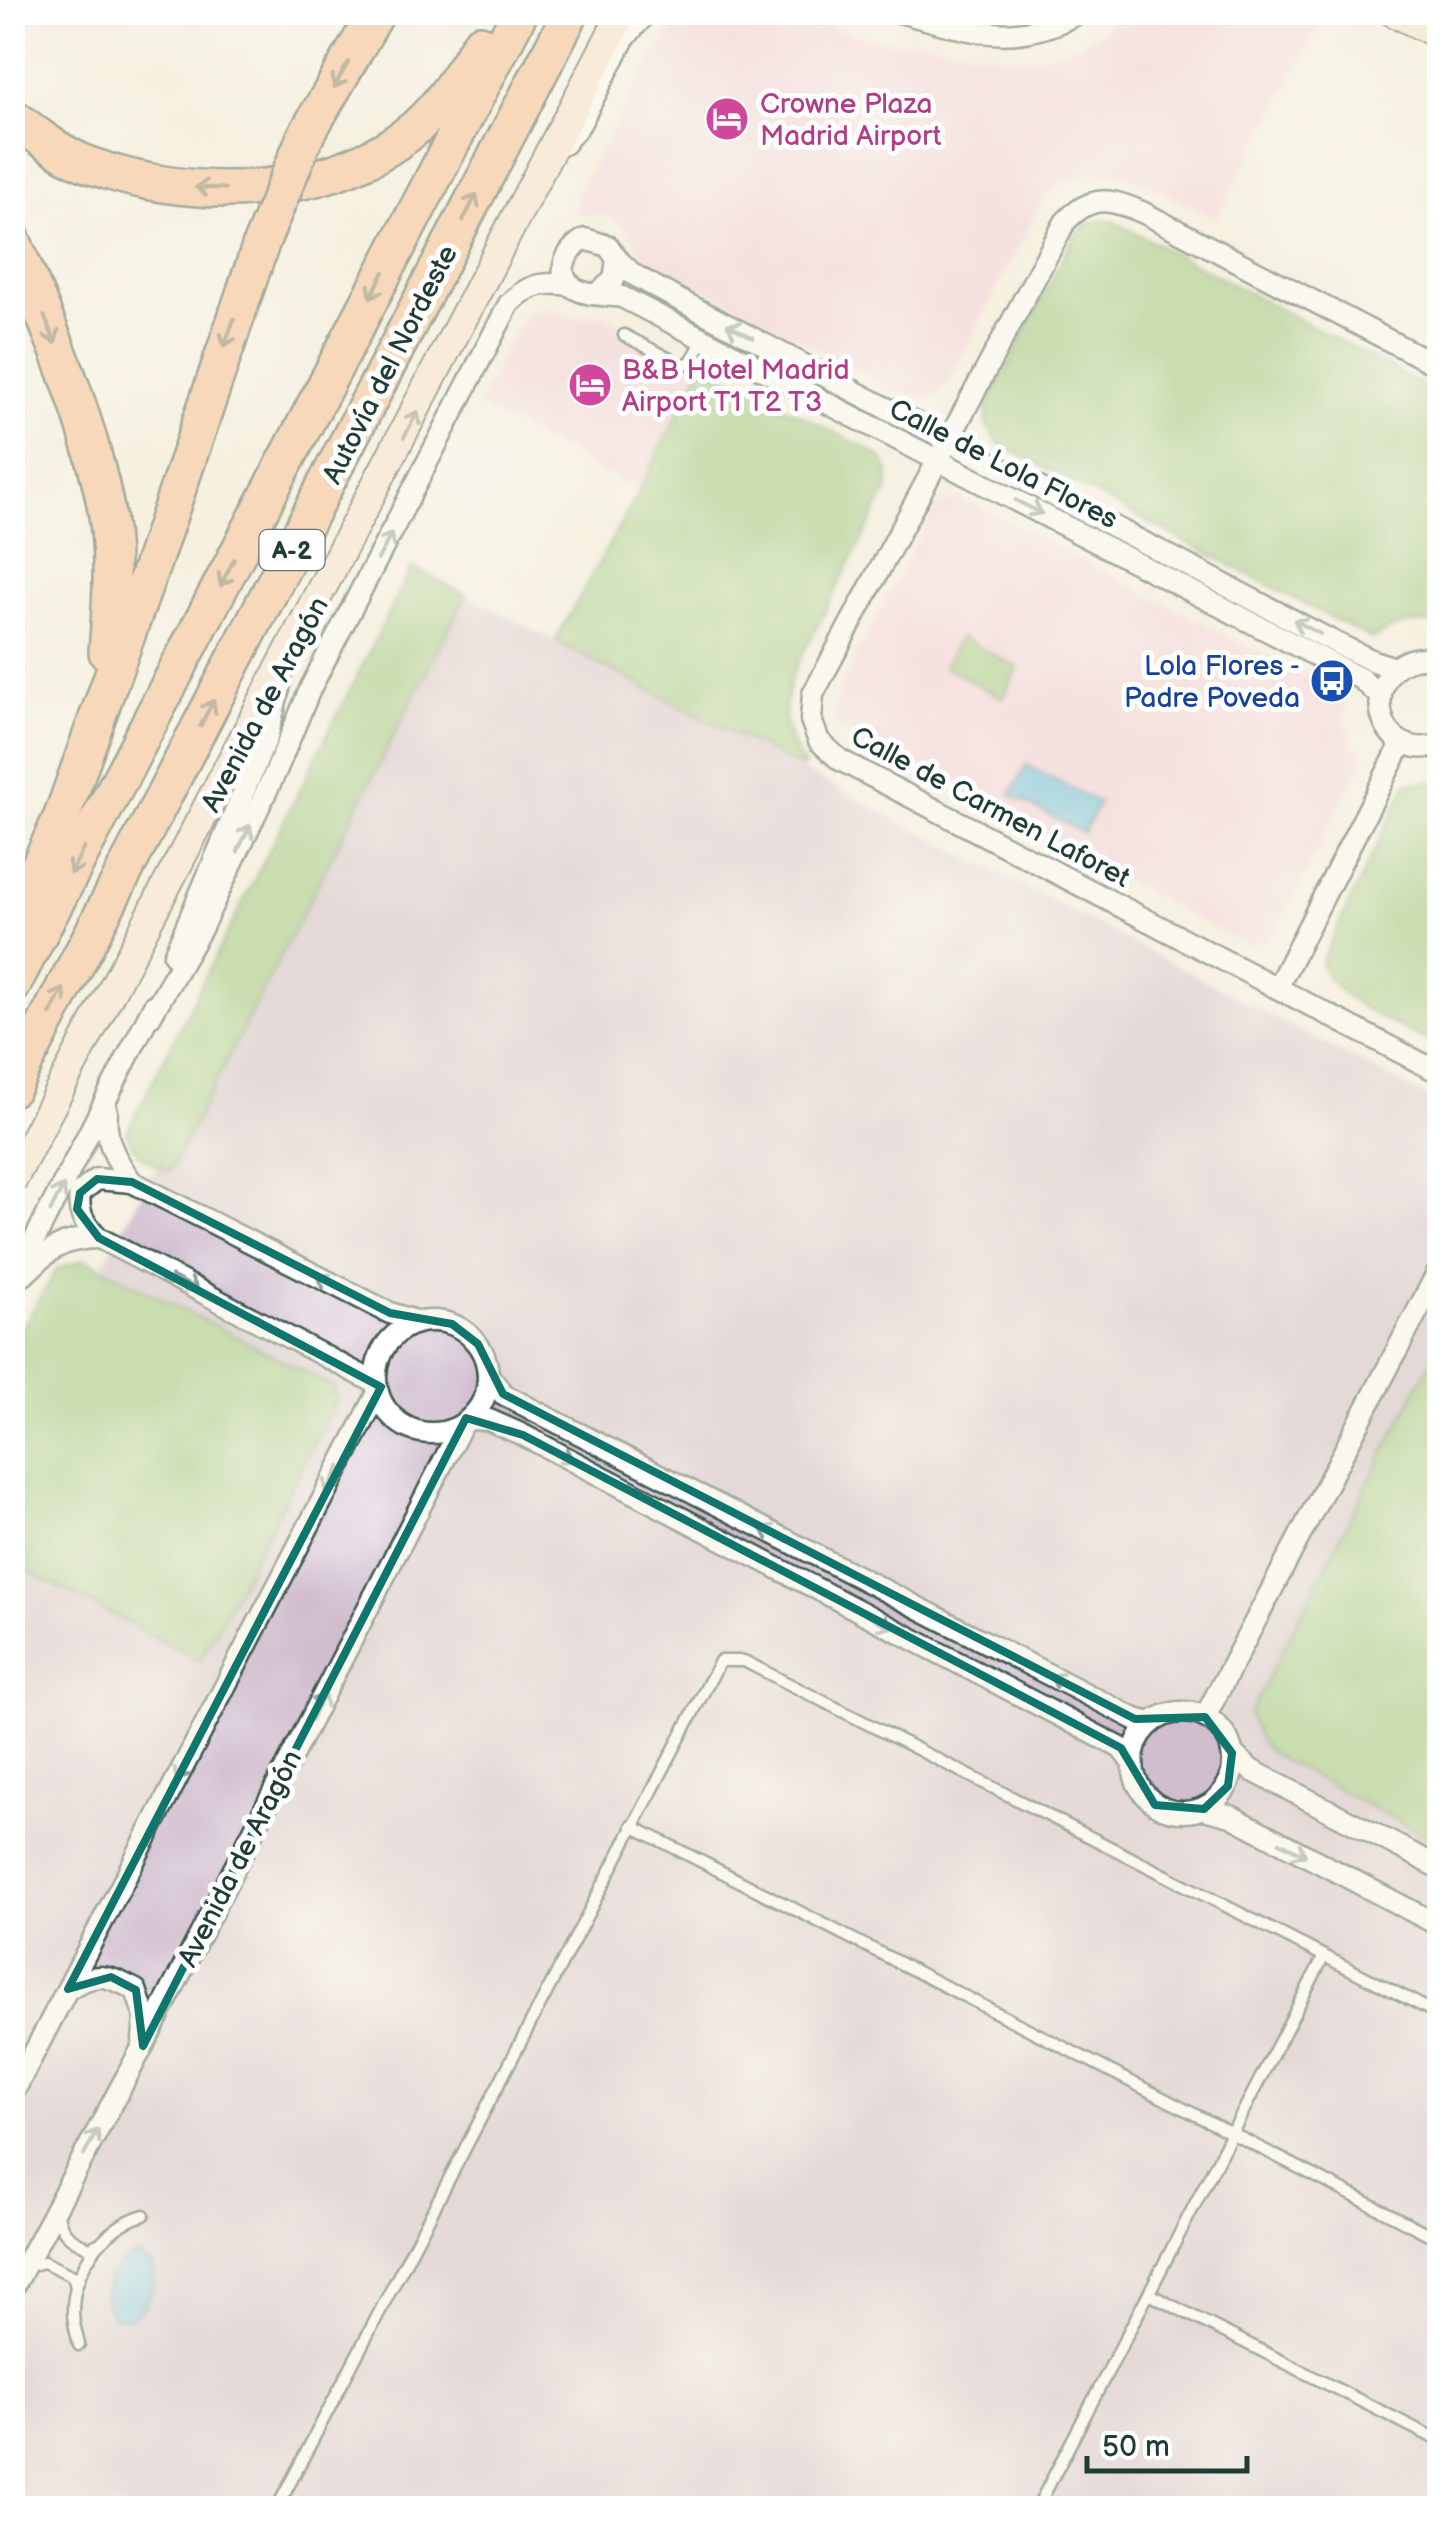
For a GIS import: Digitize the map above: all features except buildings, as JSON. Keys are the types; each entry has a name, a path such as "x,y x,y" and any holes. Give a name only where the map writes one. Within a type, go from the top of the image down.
{"highway":[{"path":"12,925 62,816 262,241 305,137 377,12"},
{"path":"12,116 44,141 88,164 154,182 241,189 296,182 345,168 403,138 454,86 499,12"},
{"name":"Autovía del Nordeste","path":"12,986 520,12"},
{"name":"Autovía del Nordeste","path":"12,1088 571,12"},
{"path":"12,98 52,134 154,182"},
{"path":"12,240 82,416 105,502 112,588 106,658 62,816"}],"street":[{"name":"Avenida de Aragón","path":"12,1181 623,12"},
{"path":"546,164 580,124 624,39 647,12"},
{"path":"900,12 1010,36 1042,30 1080,12"},
{"path":"947,12 1012,23 1056,12"},
{"path":"1393,12 1440,35"},
{"name":"Calle de Carmen Laforet","path":"1440,367 1144,213 1118,202 1100,200 1077,209 1065,222 813,694 812,720 819,741 840,760 1440,1073"},
{"path":"584,239 601,242 614,252 616,260 614,280 598,292 586,294 566,279 564,262 570,248 584,239"},
{"name":"Calle de Lola Flores","path":"616,260 668,294 1373,662 1395,668"},
{"name":"Avenida de Aragón","path":"150,1017 201,928 311,687 509,304 542,282 571,285"},
{"name":"Calle de Lola Flores","path":"598,292 622,297 940,460 1351,674 1380,696"},
{"path":"1440,660 1416,658 1395,668 1380,696 1381,718 1402,742 1415,748 1440,746"},
{"path":"12,1286 150,1017 267,737 284,666"},
{"path":"1277,988 1402,742"},
{"path":"108,1102 105,1129 113,1156 132,1182"},
{"path":"377,1388 99,1238 83,1222 78,1209 80,1192 97,1178 132,1182 390,1314 419,1322 452,1324 478,1344 488,1375 503,1394 1135,1720 1151,1723"},
{"path":"12,1286 52,1247 99,1238"},
{"path":"1205,1717 1440,1268"},
{"path":"419,1322 400,1330 386,1345 378,1363 377,1388 385,1409 397,1422 429,1434 488,1420 540,1444 1121,1748 1132,1762"},
{"path":"467,1422 481,1406 488,1375"},
{"path":"12,2095 377,1388"},
{"name":"Avenida de Aragón","path":"12,2290 467,1422"},
{"path":"1177,1712 1205,1717 1218,1726 1232,1754 1228,1786 1218,1799 1188,1813 1155,1806 1134,1779 1132,1762 1141,1734 1151,1723 1177,1712"},
{"path":"1232,1754 1251,1770 1440,1868"},
{"path":"1204,1808 1231,1816 1440,1926"},
{"path":"68,1989 88,1977 112,1977 136,1990 145,2017 143,2046"}],"lane":[{"path":"624,335 681,365 691,362 704,339"},
{"path":"277,2508 720,1661 744,1661 1440,2014"},
{"path":"632,1826 1440,2240"},
{"path":"1037,2508 1324,1956"},
{"path":"59,2202 58,2216 66,2236 89,2248 128,2220 144,2215"},
{"path":"79,2345 73,2315 76,2288 98,2244"},
{"path":"23,2270 34,2262 44,2262 73,2276 76,2288"},
{"path":"1149,2294 1440,2441"}],"highlighted area":[{"path":"97,1179 132,1182 390,1313 452,1324 478,1344 503,1394 1135,1719 1205,1717 1232,1753 1228,1786 1204,1809 1155,1805 1121,1748 523,1435 466,1418 143,2046 136,1990 111,1977 68,1989 381,1387 99,1238 77,1209 80,1193"}],"shaded area":[{"path":"699,13 774,13 877,40 904,43 906,39 1016,58 1037,57 1084,42 1129,13 1327,14 1216,219 1120,174 1092,172 1057,186 1043,200 948,384 933,397 919,398 893,390 643,257 631,234 617,221 575,213 576,195 662,42 672,30"},
{"name":"B&B Hotel Madrid Airport T1 T2 T3","path":"539,308 577,317 602,314 703,365 639,491 477,405 524,316"},
{"path":"956,499 969,502 1343,696 1347,725 1365,758 1275,932 1264,942 1245,944 1231,938 839,727 834,713 839,686 936,506"},
{"path":"466,595 1439,1103 1439,2508 13,2508 12,1441"}],"green space":[{"path":"1115,222 1439,394 1437,624 1403,625 1372,639 999,444 987,425 987,406 1074,236 1086,224"},
{"path":"703,365 873,452 888,468 887,491 788,688 786,722 803,769 555,641 639,491"},
{"path":"412,567 466,595 170,1171 138,1153 127,1132"},
{"path":"960,637 1018,668 1003,698 944,667"},
{"path":"1440,782 1439,1046 1354,1002 1328,977 1321,962 1407,783"},
{"path":"85,1259 332,1386 337,1399 200,1661 13,1563 13,1343 57,1269"},
{"path":"1439,1346 1439,1843 1270,1753 1260,1742 1249,1714"}],"water":[{"path":"1026,765 1099,803 1083,833 1011,795"},
{"path":"139,2256 153,2266 150,2295 131,2317 115,2318 105,2300 108,2281 121,2265"}],"place":[{"name":"Crowne Plaza Madrid Airport","path":"727,119"},
{"name":"B&B Hotel Madrid Airport T1 T2 T3","path":"590,385"},
{"name":"Lola Flores - Padre Poveda","path":"1332,681"}]}
